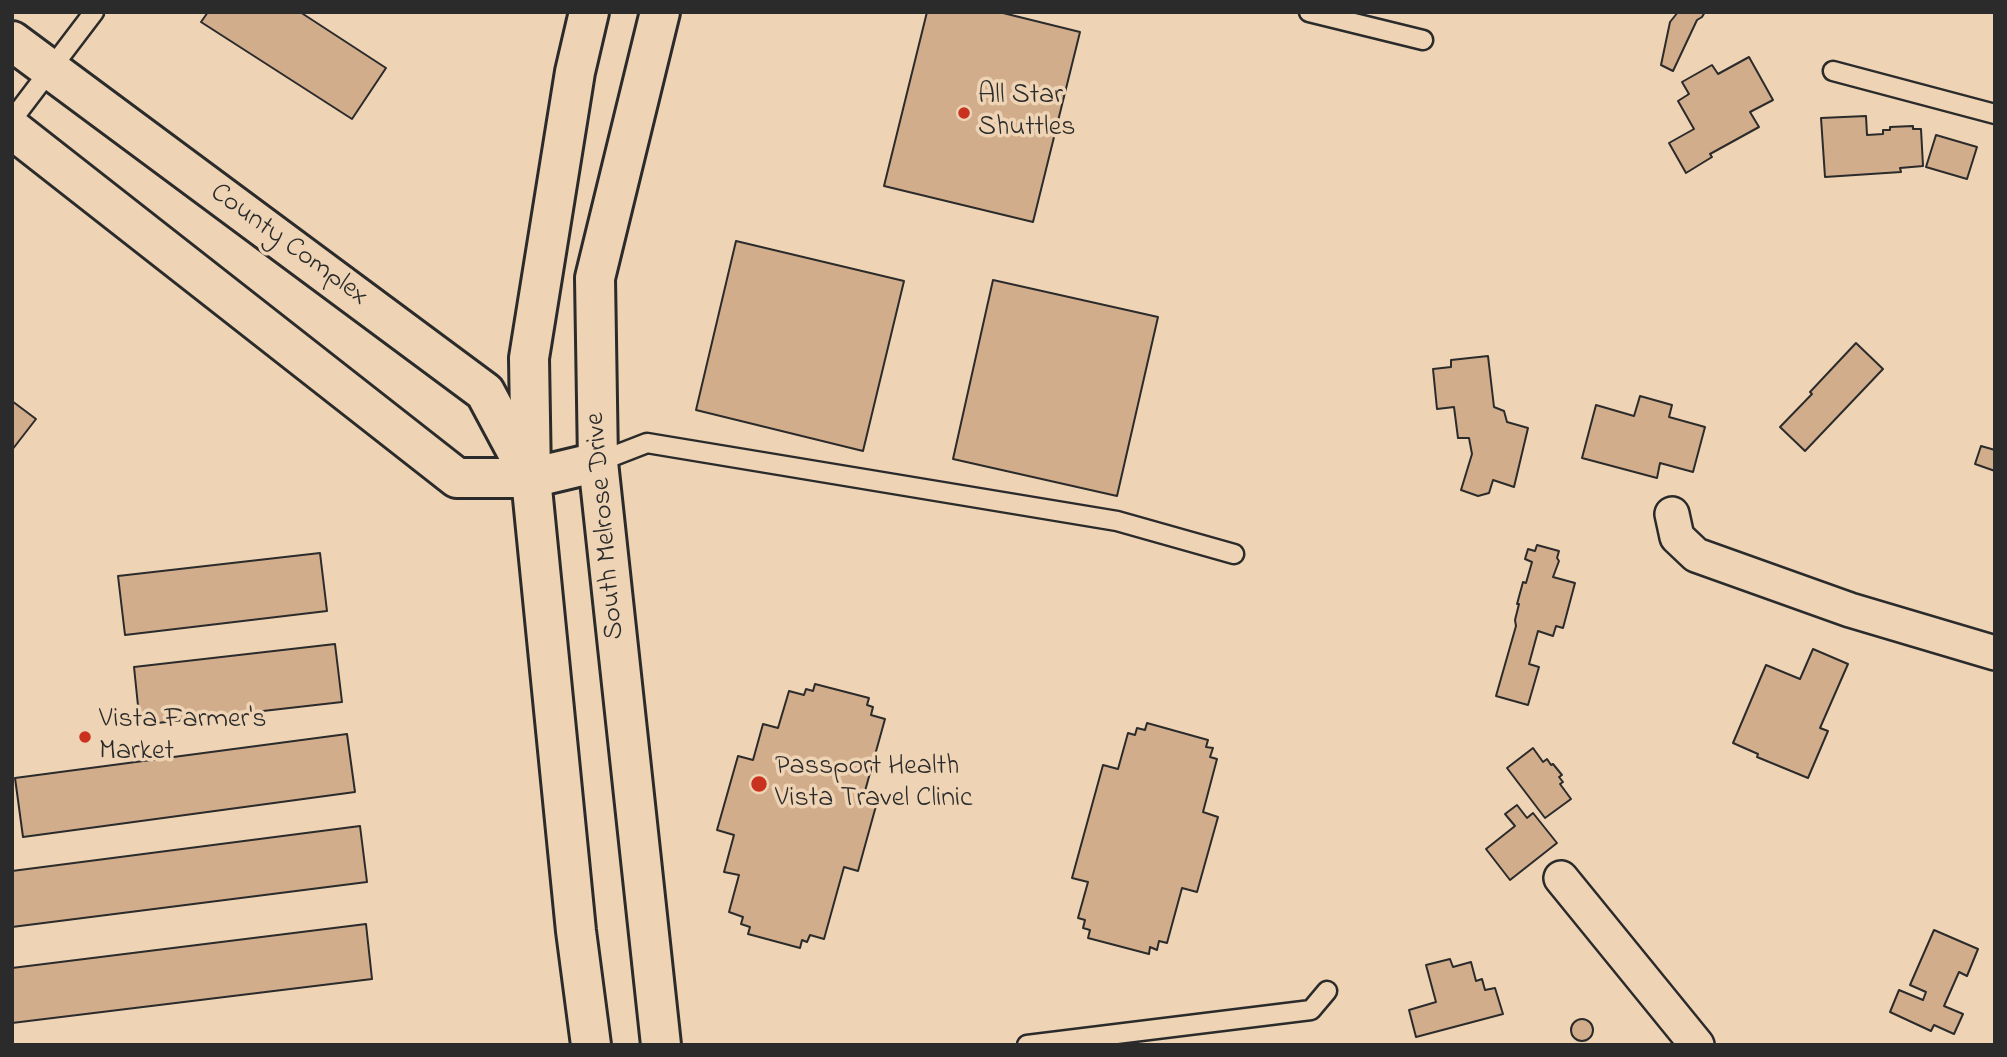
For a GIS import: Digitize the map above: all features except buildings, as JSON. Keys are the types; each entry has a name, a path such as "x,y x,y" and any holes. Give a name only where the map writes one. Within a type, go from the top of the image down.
{"main road":[{"path":"589,12 575,72 529,358 531,478 576,931 591,1045"},
{"name":"South Melrose Drive","path":"660,12 595,278 598,462 661,1045"},
{"name":"County Complex","path":"12,41 485,392 531,478"},
{"path":"12,130 457,478 531,478 598,462"}],"street":[{"path":"1672,514 1677,537 1696,555 1850,610 1995,653"},
{"path":"1561,878 1697,1045"}],"lane":[{"path":"12,120 94,12"},
{"path":"1309,12 1423,40"},
{"path":"1833,71 1995,114"},
{"path":"598,462 647,443 1116,521 1234,554"},
{"path":"1027,1045 1311,1010 1327,991"}],"place":[{"name":"All Star Shuttles","path":"964,113"},
{"name":"Vista Farmer's Market","path":"85,737"},
{"name":"Passport Health Vista Travel Clinic","path":"759,784"}]}
